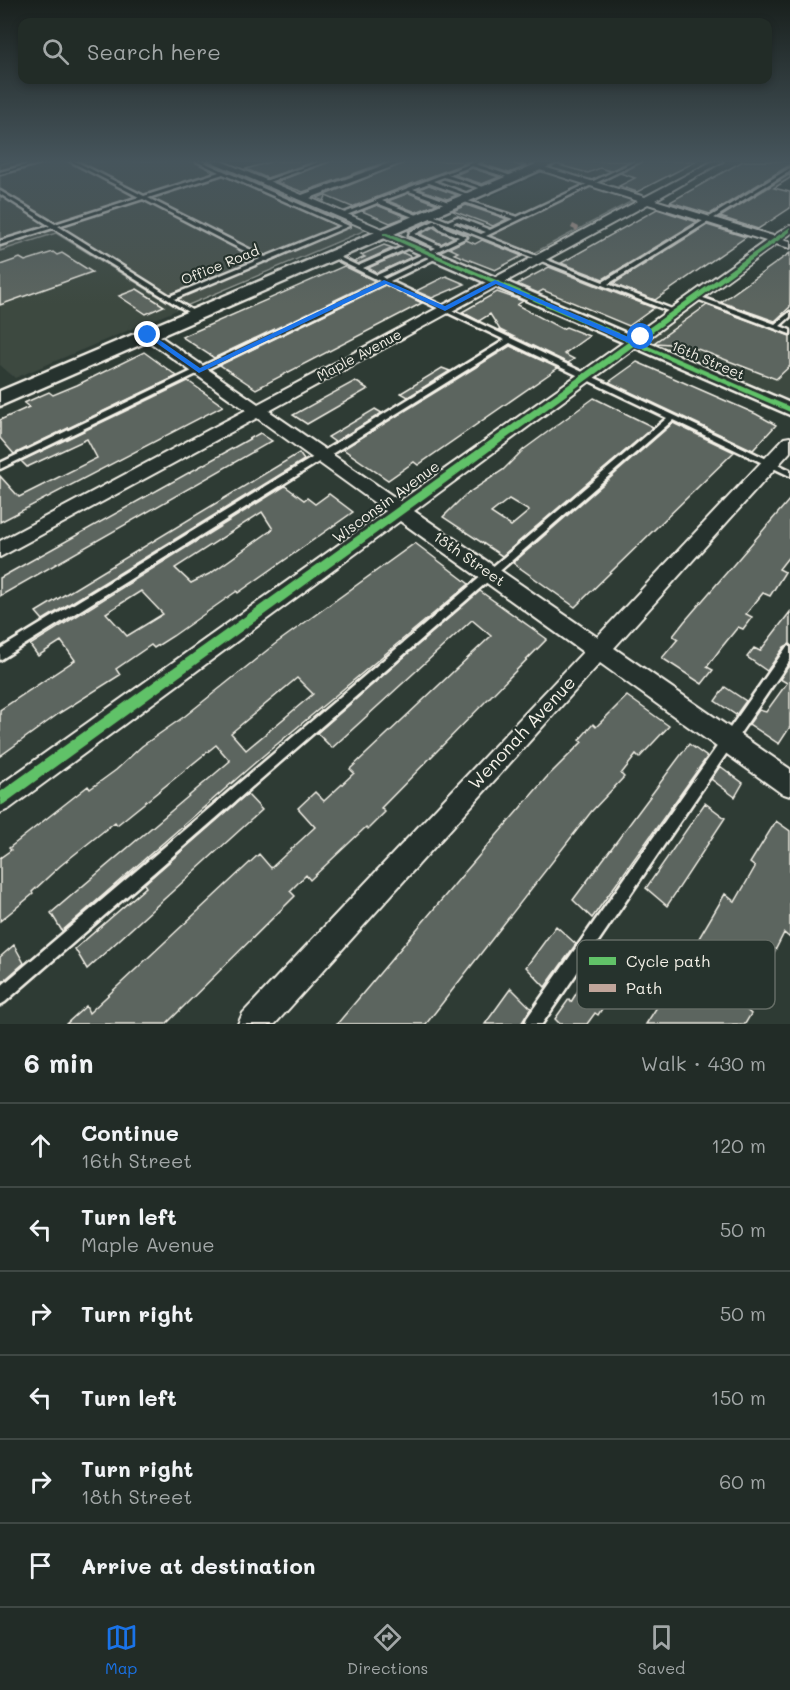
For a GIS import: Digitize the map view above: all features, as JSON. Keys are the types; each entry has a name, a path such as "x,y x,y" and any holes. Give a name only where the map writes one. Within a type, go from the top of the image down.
{"main road":[{"path":"0,399 445,209"}],"street":[{"name":"16th Street","path":"327,209 411,245 436,252 495,282 790,410"},
{"name":"Maple Avenue","path":"0,550 630,209"},
{"path":"675,209 782,242"},
{"name":"Wisconsin Avenue","path":"0,800 696,297 782,242 790,229"},
{"name":"18th Street","path":"148,335 790,784"},
{"name":"Wenonah Avenue","path":"254,1024 598,650 780,468 790,442"}],"lane":[{"path":"27,209 196,315"},
{"path":"0,243 109,209"},
{"path":"164,209 266,260"},
{"name":"Office Road","path":"170,298 346,226 309,209"},
{"path":"342,215 358,209"},
{"path":"400,209 448,223 675,312"},
{"path":"488,209 518,219"},
{"path":"481,236 539,209"},
{"path":"603,284 725,209"},
{"path":"427,218 444,229 464,237"},
{"path":"427,218 412,235 436,252"},
{"path":"448,223 457,219 490,232"},
{"path":"0,466 386,282 473,233"},
{"path":"358,268 411,245"},
{"path":"377,277 436,252"},
{"path":"333,256 780,468"},
{"path":"696,297 790,332"},
{"path":"775,327 790,314"},
{"path":"0,655 510,340"},
{"path":"0,997 672,417"},
{"path":"591,940 790,651"},
{"path":"533,1024 577,960"}],"shaded area":[{"path":"0,209 320,209 368,229 179,309 56,233 0,251"},
{"path":"463,209 543,209 446,256 401,236"},
{"path":"542,209 617,209 530,255 484,237"},
{"path":"56,233 179,309 15,378 0,365 0,251"},
{"path":"700,295 790,329 790,402 640,338"}],"building":[{"path":"386,209 406,217 390,223 362,211"},
{"path":"408,209 424,209 416,212"},
{"path":"477,209 507,219 493,226 453,211"},
{"path":"657,209 697,222 603,279 561,263"},
{"path":"693,209 719,209 710,214"},
{"path":"733,209 789,209 758,229 720,217"},
{"path":"707,225 746,237 655,300 613,284"},
{"path":"433,227 454,237 441,244 420,234"},
{"path":"466,240 475,244 482,240 522,256 495,270 454,254 458,252 449,248"},
{"path":"384,245 393,248 358,264 354,262 365,257 361,255"},
{"path":"53,252 57,255 62,253 92,272 0,305 0,265 20,258 25,261"},
{"path":"403,253 412,257 377,273 368,268"},
{"path":"790,253 790,307 775,321 721,302"},
{"path":"344,266 375,281 214,358 182,337"},
{"path":"549,267 654,308 629,326 543,290 538,293 517,284"},
{"path":"446,276 465,284 432,298 416,291"},
{"path":"385,285 422,303 256,389 220,365"},
{"path":"137,289 164,306 146,314 119,296"},
{"path":"497,292 523,301 517,305 562,329 566,327 589,336 564,354 574,359 568,363 500,330 490,314 479,321 462,312"},
{"path":"707,305 790,336 790,366 776,379 695,348 691,351 670,344 654,343"},
{"path":"510,346 558,368 418,465 414,462 388,480 343,449"},
{"path":"144,352 177,376 14,454 0,438 0,420 29,407 24,403 49,392 53,395 77,385"},
{"path":"637,362 776,425 753,450 609,382"},
{"path":"442,368 450,371 408,397 401,393"},
{"path":"188,381 223,406 0,522 0,476 19,497 97,458 87,439 27,467 21,461"},
{"path":"355,381 368,389 307,424 293,415"},
{"path":"594,398 653,427 502,556 443,517 465,495 503,470 523,450","holes":["509,499 529,511 511,526 491,513"]},
{"path":"375,409 382,413 335,442 328,437"},
{"path":"673,423 734,452 575,607 513,563"},
{"path":"260,433 272,441 0,596 0,578"},
{"path":"299,453 304,460 43,620 36,612"},
{"path":"285,486 304,500 307,498 315,504 329,494 353,512 238,593 237,591 154,648 151,645 116,669 120,675 61,712 0,756 0,710 75,660 61,641 38,656 30,645","holes":["262,512 273,529 211,573 191,583 175,568","141,591 163,614 127,636 106,613"]},
{"path":"790,499 790,555 779,569 785,572 770,596 763,593 746,614 752,617 743,629 738,627 721,648 707,667 713,670 702,684 662,658 678,639 673,636 684,622"},
{"path":"415,543 469,584 264,755 62,931 51,913 230,761 216,745 117,825 115,822 60,866 32,892 33,894 0,921 0,858 11,850 9,848 88,786 90,789 116,770 142,746 185,716 275,644","holes":["297,678 313,694 246,750 231,733"]},
{"path":"480,591 547,639 381,808 385,812 310,880 306,875 290,891 295,896 166,1024 66,1024 86,1006 89,1013 259,854 271,868 315,827 298,808 315,792 324,801 354,773 350,769 491,636 472,620 332,748 317,733"},
{"path":"790,612 790,644 784,647 767,671 747,657 754,648 760,651"},
{"path":"790,664 790,727 779,744 749,724 759,710 766,712 787,683 780,679"},
{"path":"725,687 746,701 736,715 715,701"},
{"path":"627,696 669,726 639,758 636,755 621,774 624,777 591,812 426,1024 337,1024 546,778 582,742 579,740 593,724 596,727"},
{"path":"689,744 707,757 592,918 573,900"},
{"path":"720,766 743,783 735,797 711,779"},
{"path":"247,794 262,810 87,969 75,949 146,887 144,884"},
{"path":"705,803 725,818 667,906 646,888"},
{"path":"776,821 790,831 790,938 784,933 775,951 775,940 701,940 699,938 725,894 735,902 755,867 750,863"},
{"path":"556,926 576,944 545,987 526,967"},
{"path":"14,945 24,963 0,984 0,957"},
{"path":"511,988 531,1008 521,1024 485,1024"},
{"path":"577,992 577,1009 602,1009 598,1015 595,1013 587,1024 560,1024 555,1019 569,999 571,1002"},
{"path":"656,1009 745,1009 751,1014 745,1024 646,1024"}],"marked path":[{"path":"572,226 578,229"}],"cycle path":[{"path":"0,800 790,229"},
{"path":"385,234 790,410"}],"route":[{"path":"148,335 199,371 386,282 445,309 495,282 633,342 641,337"}]}
